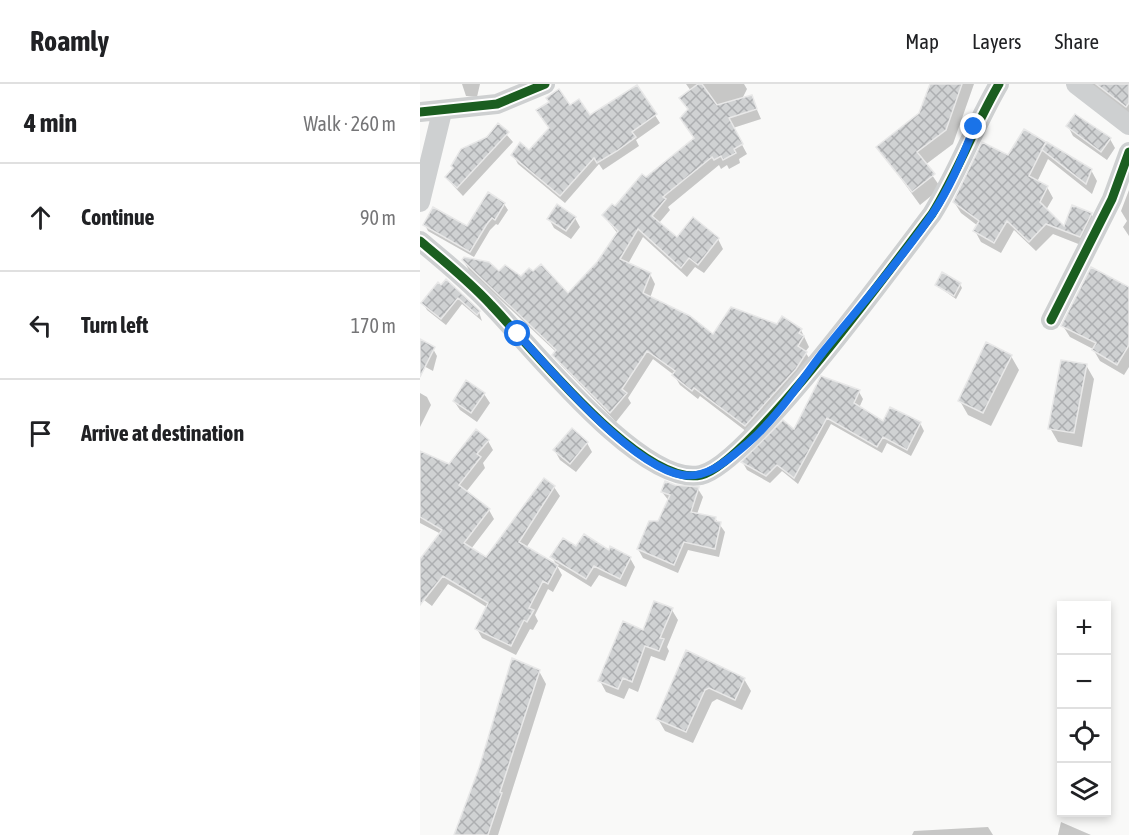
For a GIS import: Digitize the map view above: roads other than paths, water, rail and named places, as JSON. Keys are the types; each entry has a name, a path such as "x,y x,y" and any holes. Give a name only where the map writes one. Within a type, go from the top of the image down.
{"street":[{"path":"420,112 442,112 497,104 545,84"},
{"path":"420,241 490,303 563,384 622,441 654,463 680,474 702,475 750,441 932,214 949,186 974,127 999,84"},
{"path":"1076,84 1129,125"},
{"path":"420,202 442,112"},
{"path":"1051,320 1112,199 1129,152"}]}
